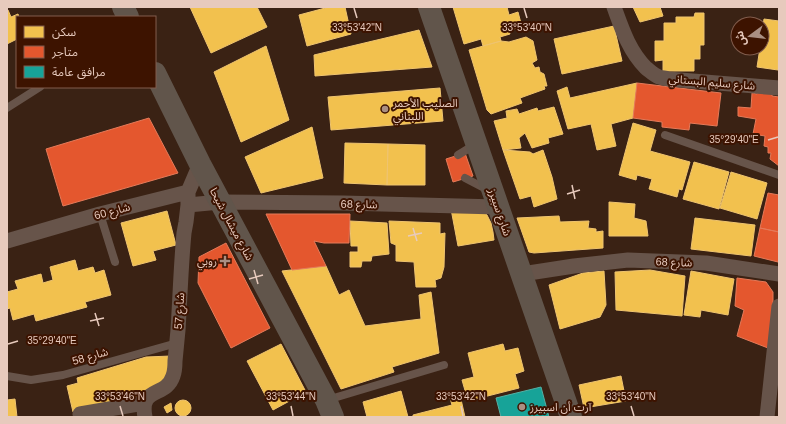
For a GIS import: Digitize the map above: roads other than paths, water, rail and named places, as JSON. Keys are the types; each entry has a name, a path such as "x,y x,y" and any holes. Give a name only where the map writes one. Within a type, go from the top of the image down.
{"main road":[{"name":"شارع سبيرز","path":"429,7 571,417"},
{"name":"شارع ميشال شيحا","path":"156,75 200,164 330,408"}],"street":[{"name":"شارع سليم البستاني","path":"614,7 621,27 634,53 649,71 658,77 779,88"},
{"path":"200,164 188,198 220,202"},
{"name":"شارع 60","path":"7,241 100,214 188,198"},
{"name":"شارع 57","path":"80,414 145,410 146,400 149,396 163,388 174,375 183,243 188,198"},
{"name":"شارع 68","path":"220,202 343,203 496,200"},
{"name":"شارع 68","path":"522,274 628,260 706,263 779,274"},
{"path":"767,417 775,382 779,306"}],"lane":[{"path":"7,108 38,88"},
{"path":"666,135 779,175"},
{"path":"458,155 476,143"},
{"path":"465,178 496,200"},
{"path":"100,214 115,262"},
{"name":"شارع 58","path":"7,376 31,380 63,376 177,343"},
{"path":"330,408 444,365"}],"place":[{"name":"الصليب الأحمر اللبناني","path":"385,109"},
{"name":"روبي","path":"225,261"},
{"name":"آرت أن اسبيرز","path":"522,407"}]}
